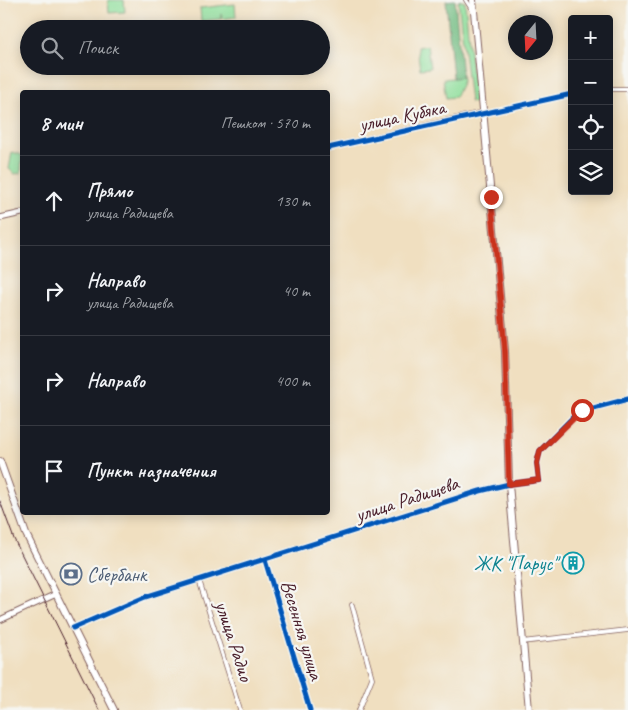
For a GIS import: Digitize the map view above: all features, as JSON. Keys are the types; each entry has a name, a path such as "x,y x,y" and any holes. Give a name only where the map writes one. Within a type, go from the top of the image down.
{"main road":[{"path":"472,0 505,351 509,484 528,710"},
{"path":"0,461 26,534 114,710"}],"street":[{"path":"466,0 474,11"},
{"path":"613,89 628,89"},
{"path":"482,113 568,95"},
{"name":"улица Кубяка","path":"330,148 482,113"},
{"path":"0,218 20,213"},
{"name":"улица Радищева","path":"73,628 145,596 265,560 480,491 509,484 539,480 538,454 580,411 628,400"},
{"name":"Весенняя улица","path":"265,560 310,710"},
{"name":"улица Радио","path":"199,580 240,710"},
{"path":"0,620 56,594"},
{"path":"352,605 372,678 359,710"},
{"path":"522,642 628,630"}],"green space":[{"path":"108,0 124,0 125,12 109,13"},
{"path":"455,0 462,77 453,78 446,1"},
{"path":"458,0 465,2 475,103 470,102"},
{"path":"235,4 236,17 222,19 221,14 221,19 201,20 200,8"},
{"path":"427,45 430,68 420,69 417,47"},
{"path":"463,77 455,97 446,98 443,79"},
{"path":"12,152 20,154 20,173 15,174 9,169"}],"tram line":[{"path":"0,501 14,539 99,710"}],"cycle path":[{"path":"330,148 568,95"},
{"path":"73,628 145,597 480,491 509,484 539,480 537,463 540,451 578,412 628,399"},
{"path":"265,560 310,710"}],"place":[{"name":"ЖК \"Парус\"","path":"573,563"},
{"name":"Сбербанк","path":"71,574"}],"route":[{"path":"491,197 505,351 509,484 539,480 538,454 582,410"}]}
